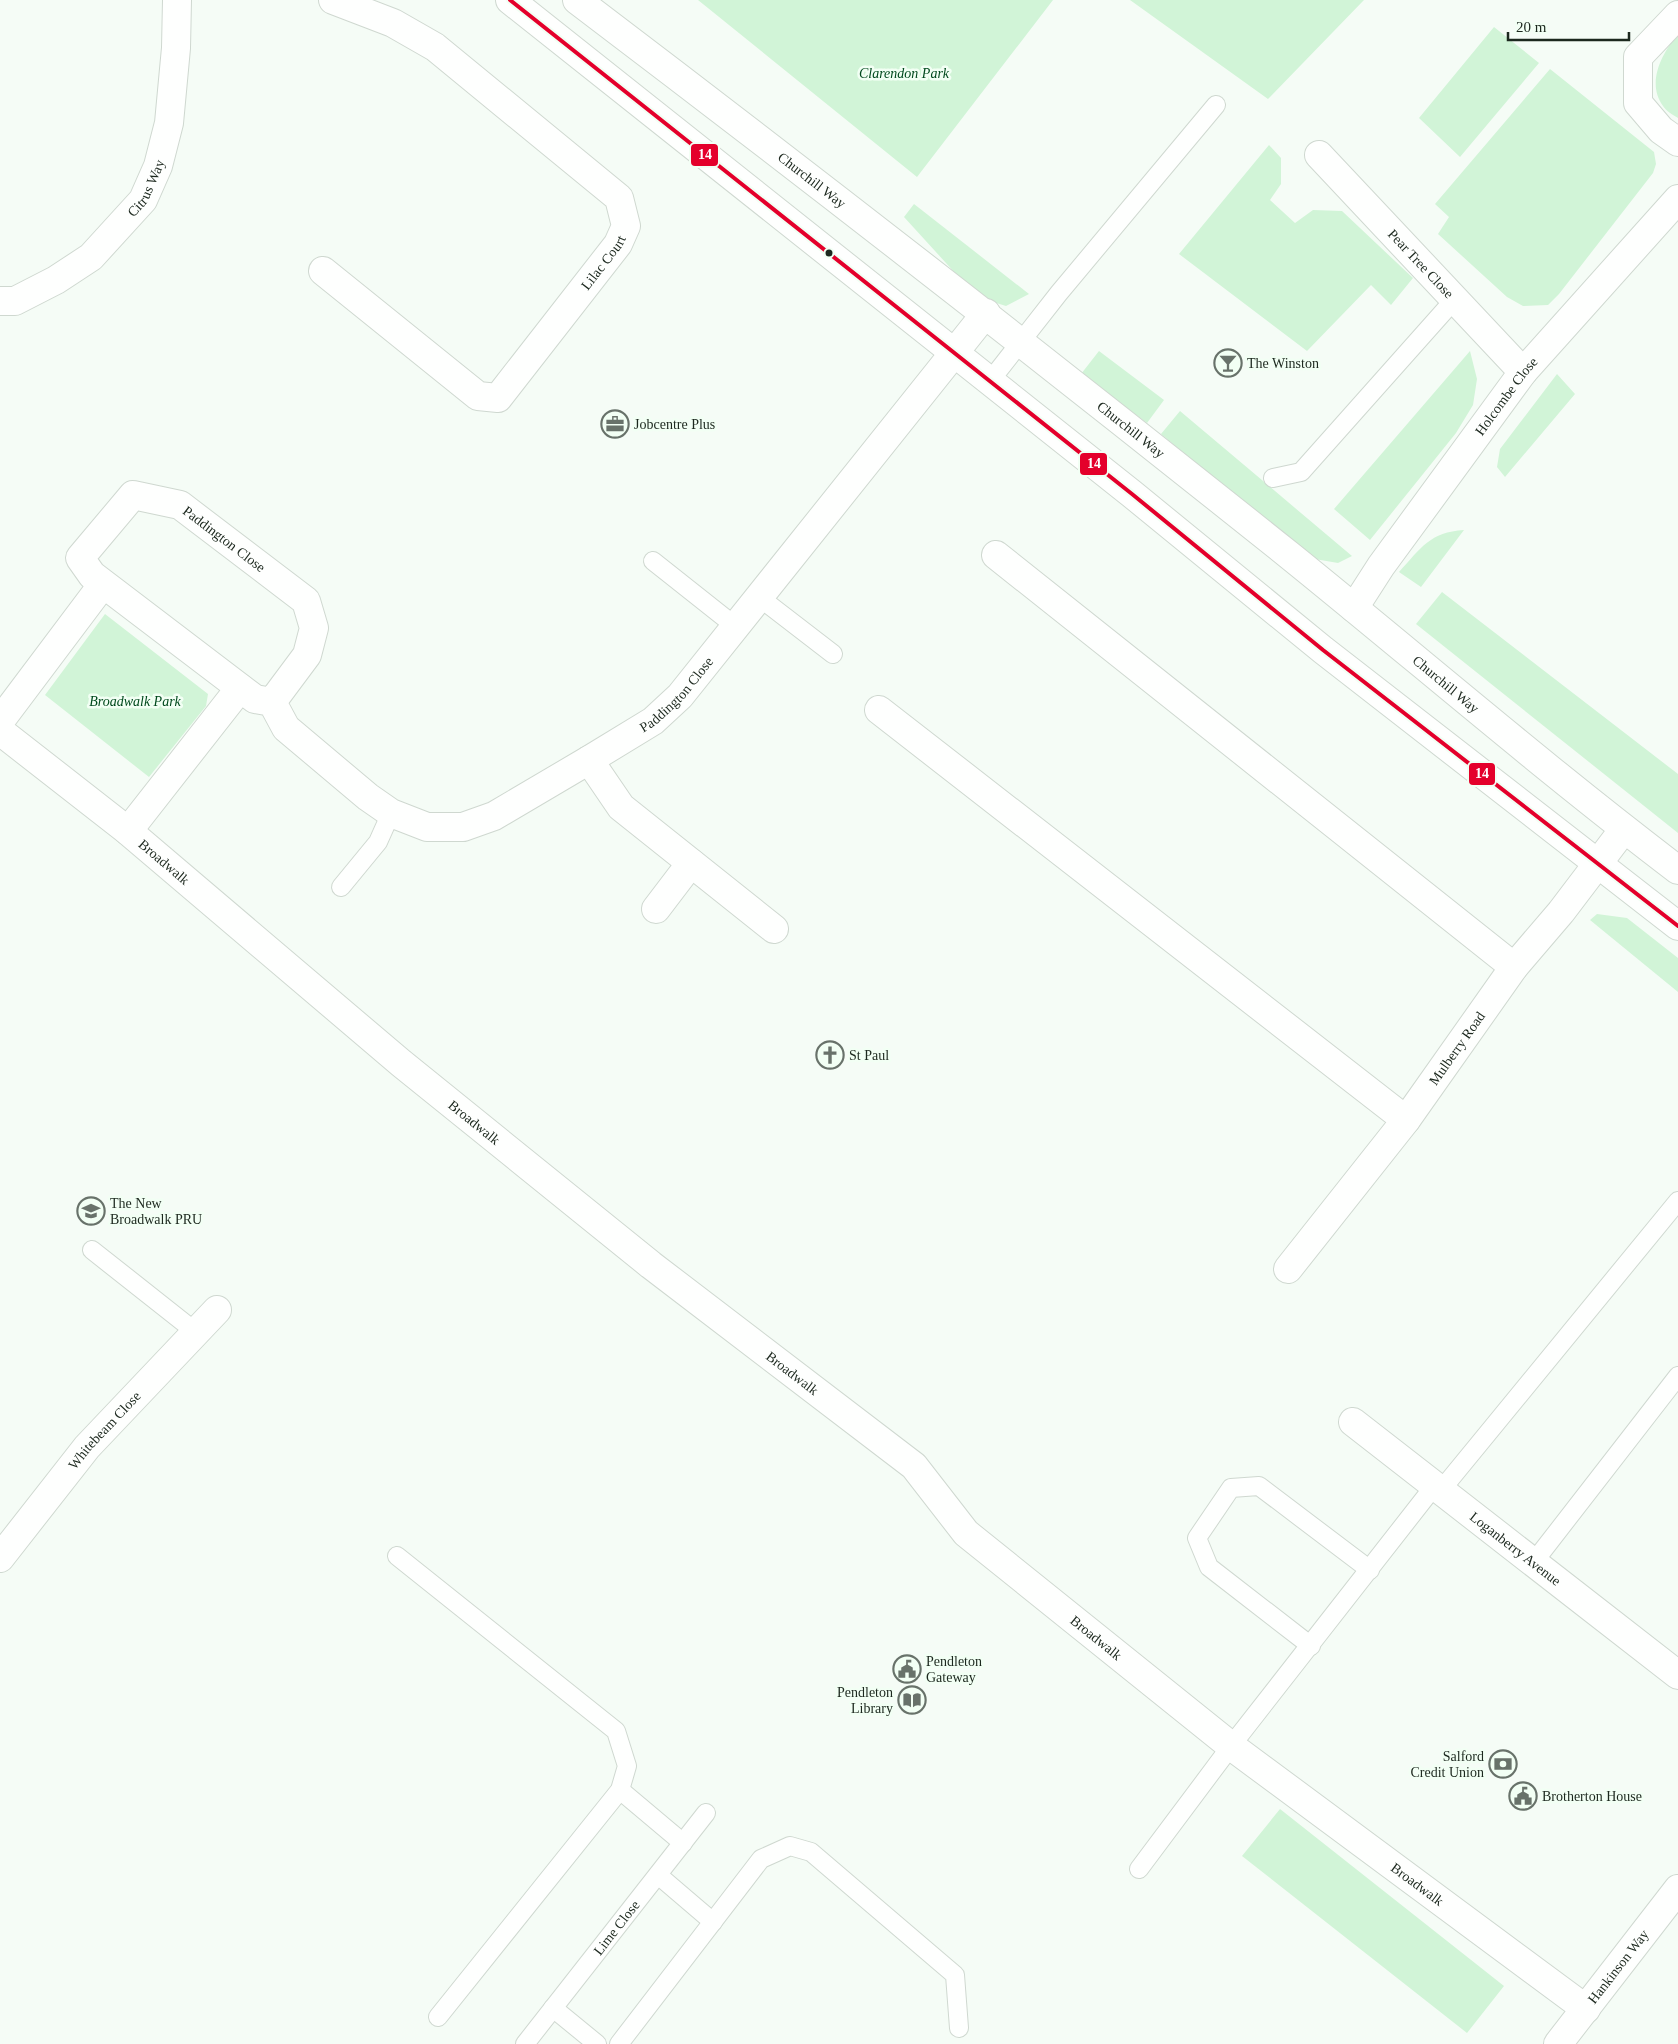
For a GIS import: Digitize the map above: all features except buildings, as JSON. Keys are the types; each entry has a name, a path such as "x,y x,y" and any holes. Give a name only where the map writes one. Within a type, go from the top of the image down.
{"street":[{"name":"Citrus Way","path":"0,301 15,301 56,280 91,257 143,200 158,166 169,123 177,41 177,0"},
{"name":"Lilac Court","path":"323,271 478,396 498,398 618,244 626,226 618,198 435,46 394,23 333,0"},
{"path":"510,0 955,352 1323,650 1678,926"},
{"name":"Churchill Way","path":"577,0 798,167 986,313 1354,608 1624,829 1678,870"},
{"path":"1678,15 1638,57 1638,103 1661,130 1678,142"},
{"name":"Pear Tree Close","path":"1319,155 1523,372"},
{"name":"Holcombe Close","path":"1354,608 1381,566 1523,372 1678,199"},
{"name":"Paddington Close","path":"272,702 286,728 391,813 427,827 463,827 494,816 653,721 680,696 986,313"},
{"name":"Paddington Close","path":"133,496 180,505 306,601 314,628 307,654 272,702 254,699 103,584 92,575 80,558 133,496"},
{"path":"996,555 1514,967"},
{"path":"0,721 103,584"},
{"path":"128,830 240,688"},
{"path":"879,710 1406,1120"},
{"name":"Broadwalk","path":"0,731 128,830 401,1064 651,1265 914,1466 966,1533 1232,1746 1586,2009"},
{"path":"589,760 621,807 774,929"},
{"name":"Mulberry Road","path":"1288,1269 1406,1120 1514,967 1561,912 1624,829"},
{"path":"656,909 692,863"},
{"name":"Whitebeam Close","path":"2,1552 87,1447 217,1310"},
{"name":"Loganberry Avenue","path":"1353,1422 1678,1674"},
{"name":"Hankinson Way","path":"1558,2044 1678,1889"}],"lane":[{"path":"990,381 1065,286 1216,105"},
{"path":"1273,478 1301,472 1454,300"},
{"path":"653,561 735,626"},
{"path":"758,597 833,654"},
{"path":"341,887 378,842 391,813"},
{"path":"1139,1869 1232,1746 1370,1570 1678,1201"},
{"path":"92,1250 197,1333"},
{"path":"1533,1563 1678,1376"},
{"path":"1311,1646 1209,1567 1197,1538 1231,1488 1259,1486 1370,1570"},
{"path":"397,1556 616,1731 627,1766 620,1790 438,2017"},
{"path":"620,1790 682,1843"},
{"name":"Lime Close","path":"526,2044 706,1813"},
{"path":"619,2044 761,1859 790,1846 811,1852 955,1975 959,2028"},
{"path":"658,1875 713,1922"},
{"path":"554,2008 597,2044"}],"green space":[{"name":"Clarendon Park","path":"698,0 1053,0 917,177"},
{"path":"1130,0 1364,0 1268,99"},
{"path":"1494,27 1539,63 1460,157 1419,118"},
{"path":"1678,34 1678,118 1664,108 1658,97 1656,78 1662,59"},
{"path":"1550,69 1654,152 1656,164 1653,173 1559,294 1548,305 1523,306 1507,297 1438,234 1449,217 1435,204"},
{"path":"1269,145 1281,158 1281,184 1270,200 1295,223 1313,210 1342,211 1413,278 1391,305 1371,285 1307,351 1179,254"},
{"path":"914,204 1029,294 1006,306 977,297 904,217"},
{"path":"1099,351 1164,400 1147,423 1081,374"},
{"path":"1470,351 1477,379 1473,405 1456,433 1370,540 1334,509"},
{"path":"1557,374 1575,394 1505,477 1497,467 1500,449"},
{"path":"1180,411 1352,556 1338,563 1309,558 1161,434"},
{"path":"1464,530 1421,587 1399,572 1420,549 1434,538 1452,531"},
{"path":"1442,592 1678,774 1678,833 1416,624"},
{"name":"Broadwalk Park","path":"105,614 208,694 206,706 149,777 45,695"},
{"path":"1597,914 1627,918 1678,958 1678,992 1590,920"},
{"path":"1280,1809 1504,1986 1467,2033 1242,1856"}],"transit line":[{"name":"14","path":"510,0 1132,494 1323,650 1678,926"}],"place":[{"name":"The Winston","path":"1228,363"},
{"name":"Jobcentre Plus","path":"615,424"},
{"name":"St Paul","path":"830,1055"},
{"name":"The New Broadwalk PRU","path":"91,1211"},
{"name":"Pendleton Gateway","path":"907,1669"},
{"name":"Pendleton Library","path":"912,1700"},
{"name":"Salford Credit Union","path":"1503,1764"},
{"name":"Brotherton House","path":"1523,1796"}]}
